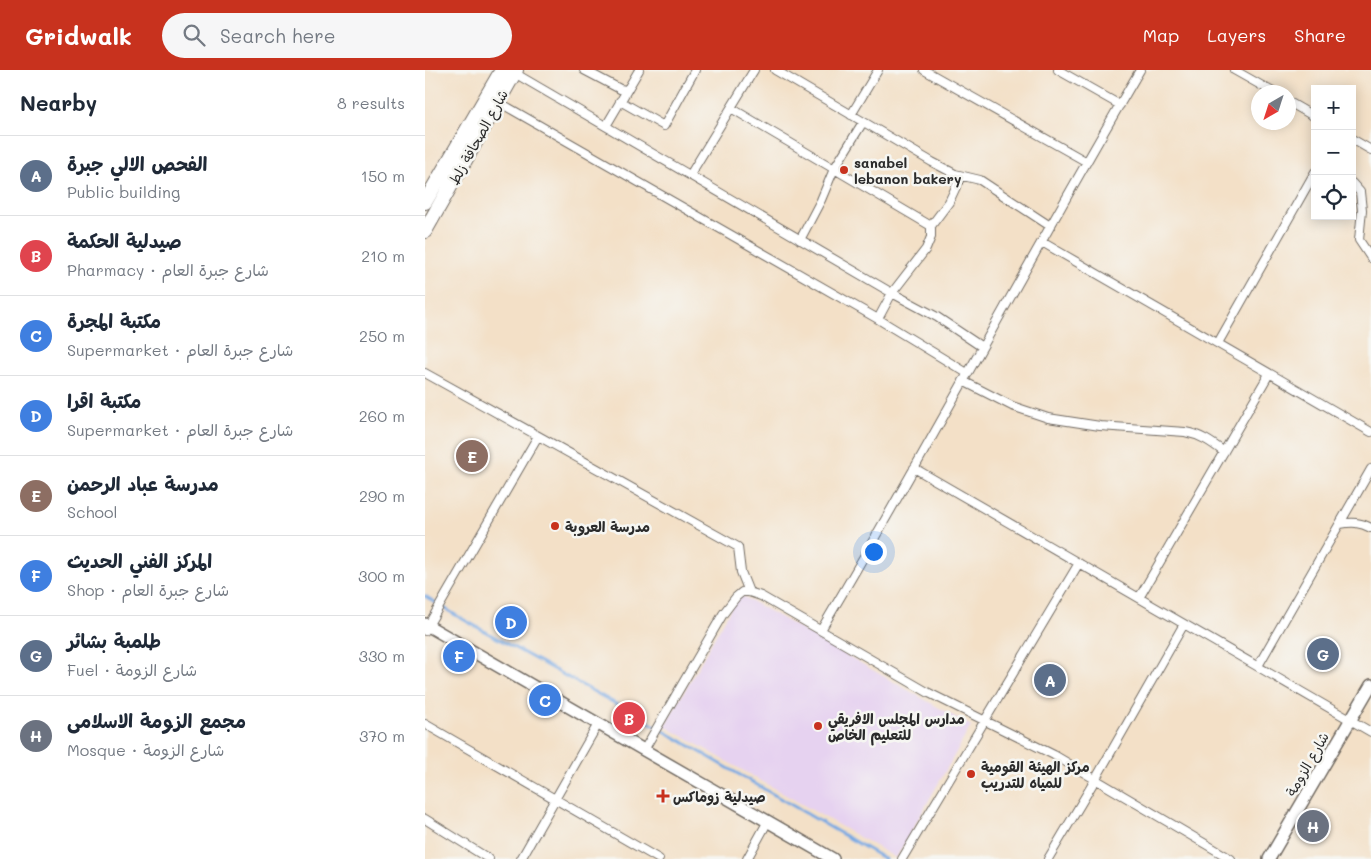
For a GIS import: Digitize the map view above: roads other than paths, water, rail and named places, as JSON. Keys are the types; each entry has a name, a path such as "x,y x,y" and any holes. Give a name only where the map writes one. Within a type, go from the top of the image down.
{"highway":[{"name":"شارع الصحافة زلط","path":"425,202 510,71"},
{"name":"شارع الصحافة زلط","path":"425,231 492,98"}],"main road":[{"path":"426,627 833,859"},
{"name":"شارع الزومة","path":"1269,859 1371,685"}],"street":[{"path":"584,70 620,89 627,90"},
{"path":"606,126 639,70"},
{"path":"620,101 664,126 695,70"},
{"path":"690,175 754,70"},
{"path":"775,70 932,162 961,176 980,180 1050,226"},
{"path":"924,70 1087,162"},
{"path":"1058,70 1120,105"},
{"path":"821,630 1050,226 1141,70"},
{"path":"1234,70 1261,85"},
{"path":"510,71 892,294 937,317 982,346"},
{"path":"851,115 876,71"},
{"path":"492,98 878,319 967,373"},
{"path":"1296,106 1311,115"},
{"path":"731,108 931,226"},
{"path":"800,240 821,200 834,169 863,122"},
{"path":"1356,141 1371,150"},
{"path":"1218,344 1313,175"},
{"path":"878,319 892,294 926,249 931,237 931,226 949,202 961,176"},
{"path":"1356,188 1360,192 1362,210 1359,240 1371,258"},
{"path":"1042,242 1371,432"},
{"path":"425,373 738,547 741,572 749,592"},
{"path":"1139,598 1269,374"},
{"path":"963,381 1030,413 1100,426 1198,434 1224,452"},
{"path":"426,627 538,436"},
{"path":"914,468 1371,732"},
{"path":"1258,666 1371,469"},
{"path":"1340,524 1361,523 1371,528"},
{"path":"902,859 1079,563"},
{"path":"644,750 723,614 736,597 742,592 749,592 775,603 885,669 984,722 1054,755 1231,859"},
{"path":"1048,859 1184,624"},
{"path":"425,724 659,859"},
{"path":"521,859 599,724"},
{"path":"425,819 489,859"},
{"path":"747,859 768,821"}],"waterway":[{"path":"425,596 457,616 645,720 885,859"}],"place":[{"name":"sanabel lebanon bakery","path":"844,170"},
{"name":"مدرسة عباد الرحمن","path":"472,456"},
{"name":"مدرسة العروبة","path":"555,526"},
{"name":"مكتبة اقرا","path":"511,622"},
{"name":"طلمبة بشائر","path":"1323,654"},
{"name":"المركز الفني الحديث","path":"459,656"},
{"name":"الفحص الالي جبرة","path":"1050,680"},
{"name":"مكتبة المجرة","path":"545,700"},
{"name":"صيدلية الحكمة","path":"629,718"},
{"name":"مدارس المجلس الافريقي للتعليم الخاص","path":"818,726"},
{"name":"مركز الهيئة القومية للمياه للتدريب","path":"971,774"},
{"name":"صيدلية زوماكس","path":"663,796"},
{"name":"مجمع الزومة الاسلامى","path":"1313,826"}]}
